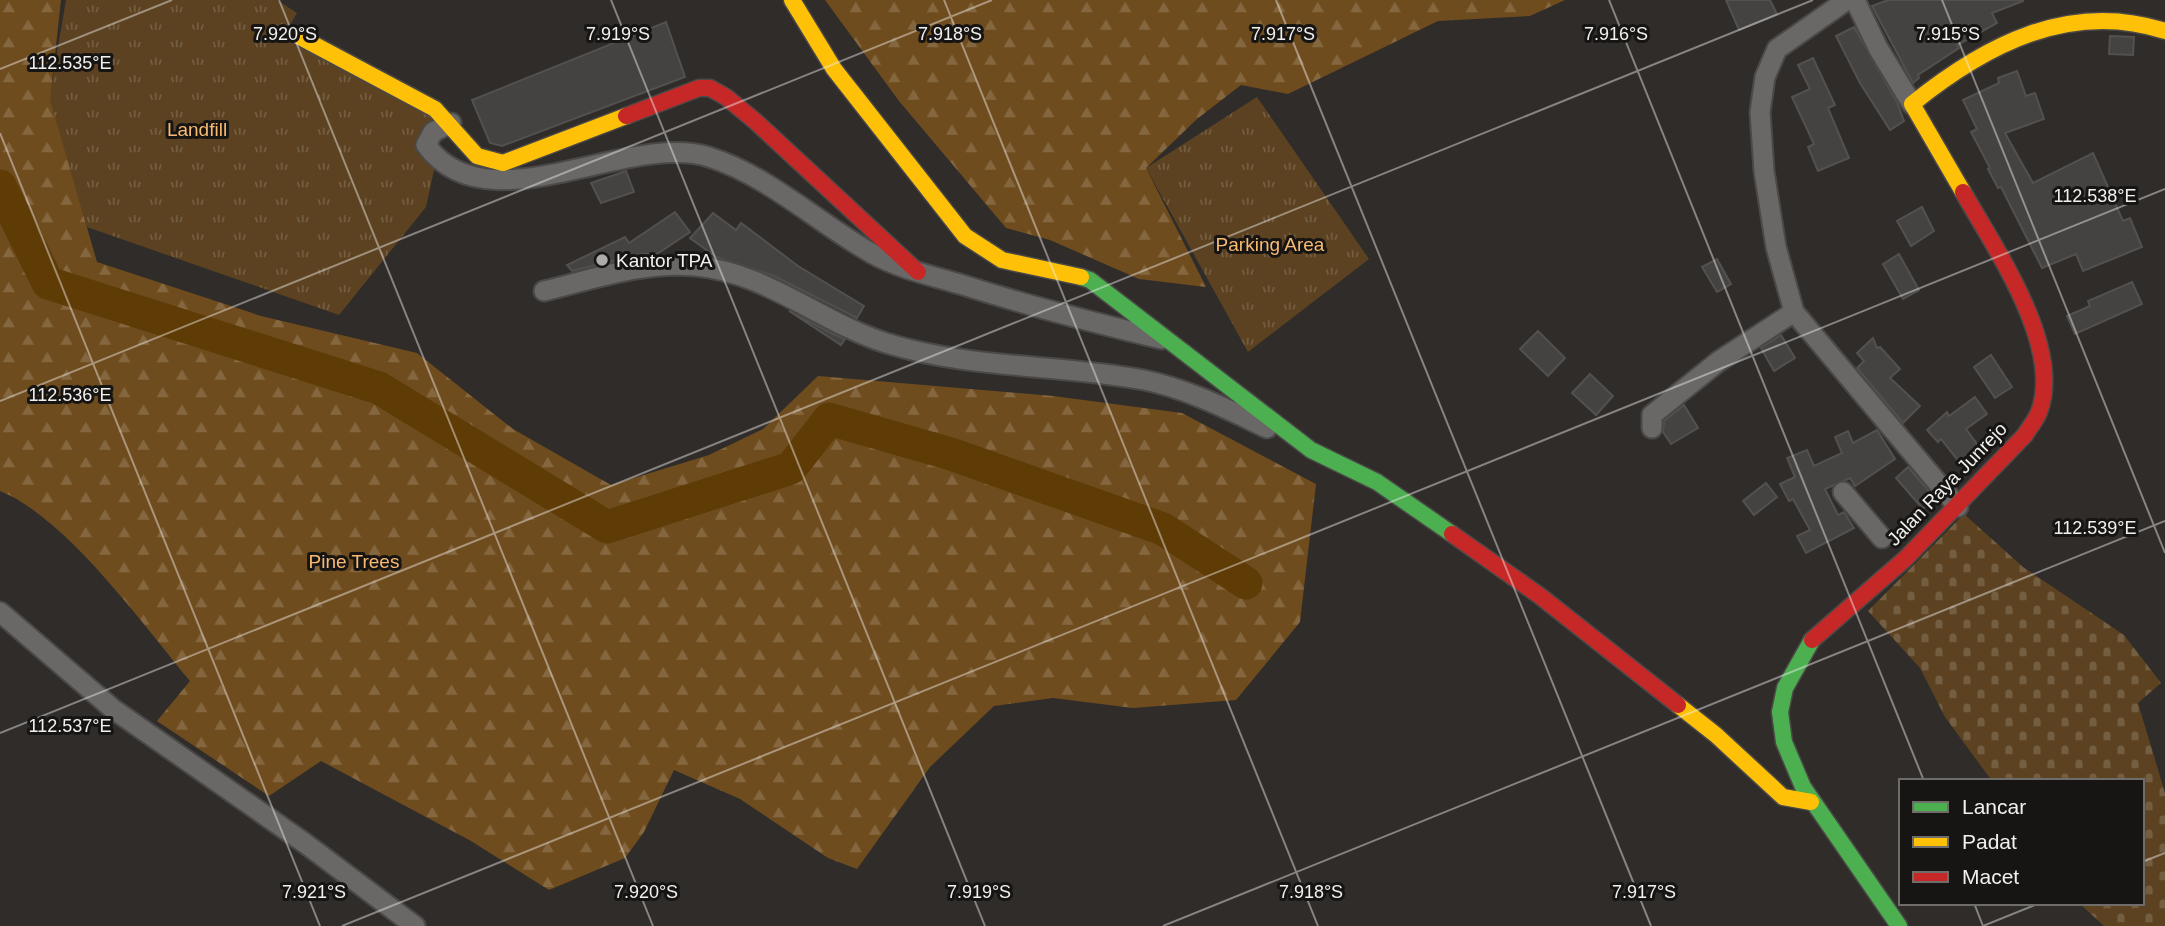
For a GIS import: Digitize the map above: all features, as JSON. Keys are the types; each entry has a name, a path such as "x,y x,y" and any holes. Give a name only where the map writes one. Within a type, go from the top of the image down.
{"street":[{"path":"792,0 834,69 965,236 1002,260 1064,271 1090,280 1173,342 1219,382 1311,450"},
{"path":"1847,0 1777,49 1765,77 1760,112 1764,171 1776,247 1794,312 1958,507"},
{"path":"1855,0 1878,48 1912,104 1952,72 2059,9 2079,6 2117,8 2165,32"},
{"path":"298,36 435,108 451,123 477,156 503,163 699,88 710,89 755,121 918,272"},
{"name":"Jalan Raya Junrejo","path":"1899,926 1811,802 1784,742 1780,712 1784,688 1808,643 1905,559 2025,435 2039,411 2042,394 2040,353 2028,307 1912,104"},
{"path":"451,123 433,132 426,145 437,160 466,175 498,181 656,155 686,153 709,157 768,186 874,254 918,272 1040,309 1173,342"},
{"path":"544,290 641,267 694,266 737,272 849,330 888,344 1021,368 1144,380 1201,396 1377,482 1540,596 1716,735 1783,797 1811,802"},
{"path":"1652,428 1651,415 1719,361 1794,312"},
{"path":"1843,492 1882,538"},
{"path":"0,612 113,709 306,844 415,926"}],"green space":[{"name":"Pine Trees","path":"0,0 61,0 50,100 97,262 261,316 417,353 513,429 611,485 709,455 763,429 818,376 1053,396 1182,413 1316,484 1300,622 1236,700 1133,708 1053,698 994,706 930,767 857,869 828,858 740,799 674,770 644,832 625,858 549,890 471,841 321,761 269,796 157,721 190,681 127,603 77,548 51,524 0,491"},
{"name":"Landfill","path":"66,0 277,0 297,13 285,33 434,109 431,130 436,161 426,207 339,315 87,227 49,100"},
{"path":"825,0 1565,0 1530,16 1438,21 1288,94 1241,85 1197,119 1146,168 1206,287 1139,279 1050,240 1006,228 899,101"},
{"name":"Parking Area","path":"1257,97 1369,259 1248,352 1146,168"},
{"path":"1964,514 2023,567 2124,635 2161,683 2138,703 2165,793 2165,926 2104,926 2081,905 2144,905 2144,779 1991,779 1945,717 1920,668 1868,611"}],"building":[{"path":"1726,0 1770,0 1777,14 1739,30"},
{"path":"1888,0 2023,1 1992,13 1997,23 1957,45 1959,48 1918,75 1919,78 1913,83 1872,6"},
{"path":"666,22 685,77 502,146 490,143 472,100"},
{"path":"1854,27 1897,102 1904,121 1890,130 1860,83 1836,36"},
{"path":"2110,36 2134,37 2133,55 2109,54"},
{"path":"1813,58 1835,105 1828,108 1849,158 1818,171 1808,147 1814,144 1792,97 1810,89 1798,65"},
{"path":"2017,71 2026,96 2035,93 2044,119 2005,133 2033,183 2093,153 2123,221 2130,218 2142,247 2083,271 2076,254 2042,268 2001,187 1998,188 1988,169 1990,168 1971,132 1977,129 1963,100 1999,83 1998,78"},
{"path":"626,171 634,192 601,203 591,183"},
{"path":"1922,207 1934,231 1911,246 1897,221"},
{"path":"675,212 690,232 657,254 641,254 572,271 567,265 625,237 629,243"},
{"path":"713,213 736,230 741,223 798,266 864,306 857,318 774,276 716,257 690,238"},
{"path":"1899,254 1919,290 1903,299 1883,264"},
{"path":"1717,259 1731,284 1717,292 1702,267"},
{"path":"2132,282 2142,304 2075,334 2067,316 2090,306 2088,301"},
{"path":"789,311 833,334 845,339 841,345"},
{"path":"1538,331 1565,358 1548,376 1520,349"},
{"path":"1781,335 1795,358 1774,371 1761,348"},
{"path":"1873,338 1877,348 1880,347 1900,369 1890,378 1920,406 1903,423 1857,368 1864,361 1857,353"},
{"path":"1991,355 2012,387 1995,398 1974,367"},
{"path":"1590,374 1613,396 1596,415 1572,393"},
{"path":"1975,397 1987,414 1966,429 1980,448 1960,463 1941,439 1938,442 1927,430 1947,412 1949,416"},
{"path":"1684,405 1698,428 1671,444 1663,432 1664,421"},
{"path":"1877,430 1895,459 1855,486 1850,478 1825,489 1838,515 1844,512 1854,528 1806,553 1797,536 1810,530 1793,499 1789,501 1780,484 1795,477 1787,458 1807,450 1814,466 1842,453 1835,437 1848,431 1853,443"},
{"path":"1908,467 1935,498 1923,509 1896,478"},
{"path":"1766,483 1777,497 1754,515 1743,501"}],"waterway":[{"path":"0,186 48,283 379,388 607,527 791,468 829,419 951,454 1163,529 1246,583"}],"traffic: fast":[{"path":"1081,277 1090,280 1311,450 1377,482 1452,534"},
{"path":"1812,640 1785,688 1780,712 1784,742 1803,787 1899,926"}],"traffic: slow":[{"path":"792,0 834,69 965,236 1002,260 1081,277"},
{"path":"1963,192 1912,104 1969,63 2030,34 2062,25 2096,21 2130,23 2165,31"},
{"path":"298,36 435,109 477,156 503,163 626,116"},
{"path":"1678,705 1716,735 1783,797 1811,802"}],"traffic: jam":[{"path":"626,116 699,88 710,88 726,97 755,121 918,272"},
{"path":"1812,640 1905,559 2025,435 2039,412 2044,386 2042,358 2034,328 2007,269 1963,192"},
{"path":"1452,534 1540,596 1678,705"}],"place":[{"name":"Kantor TPA","path":"602,260"}]}
